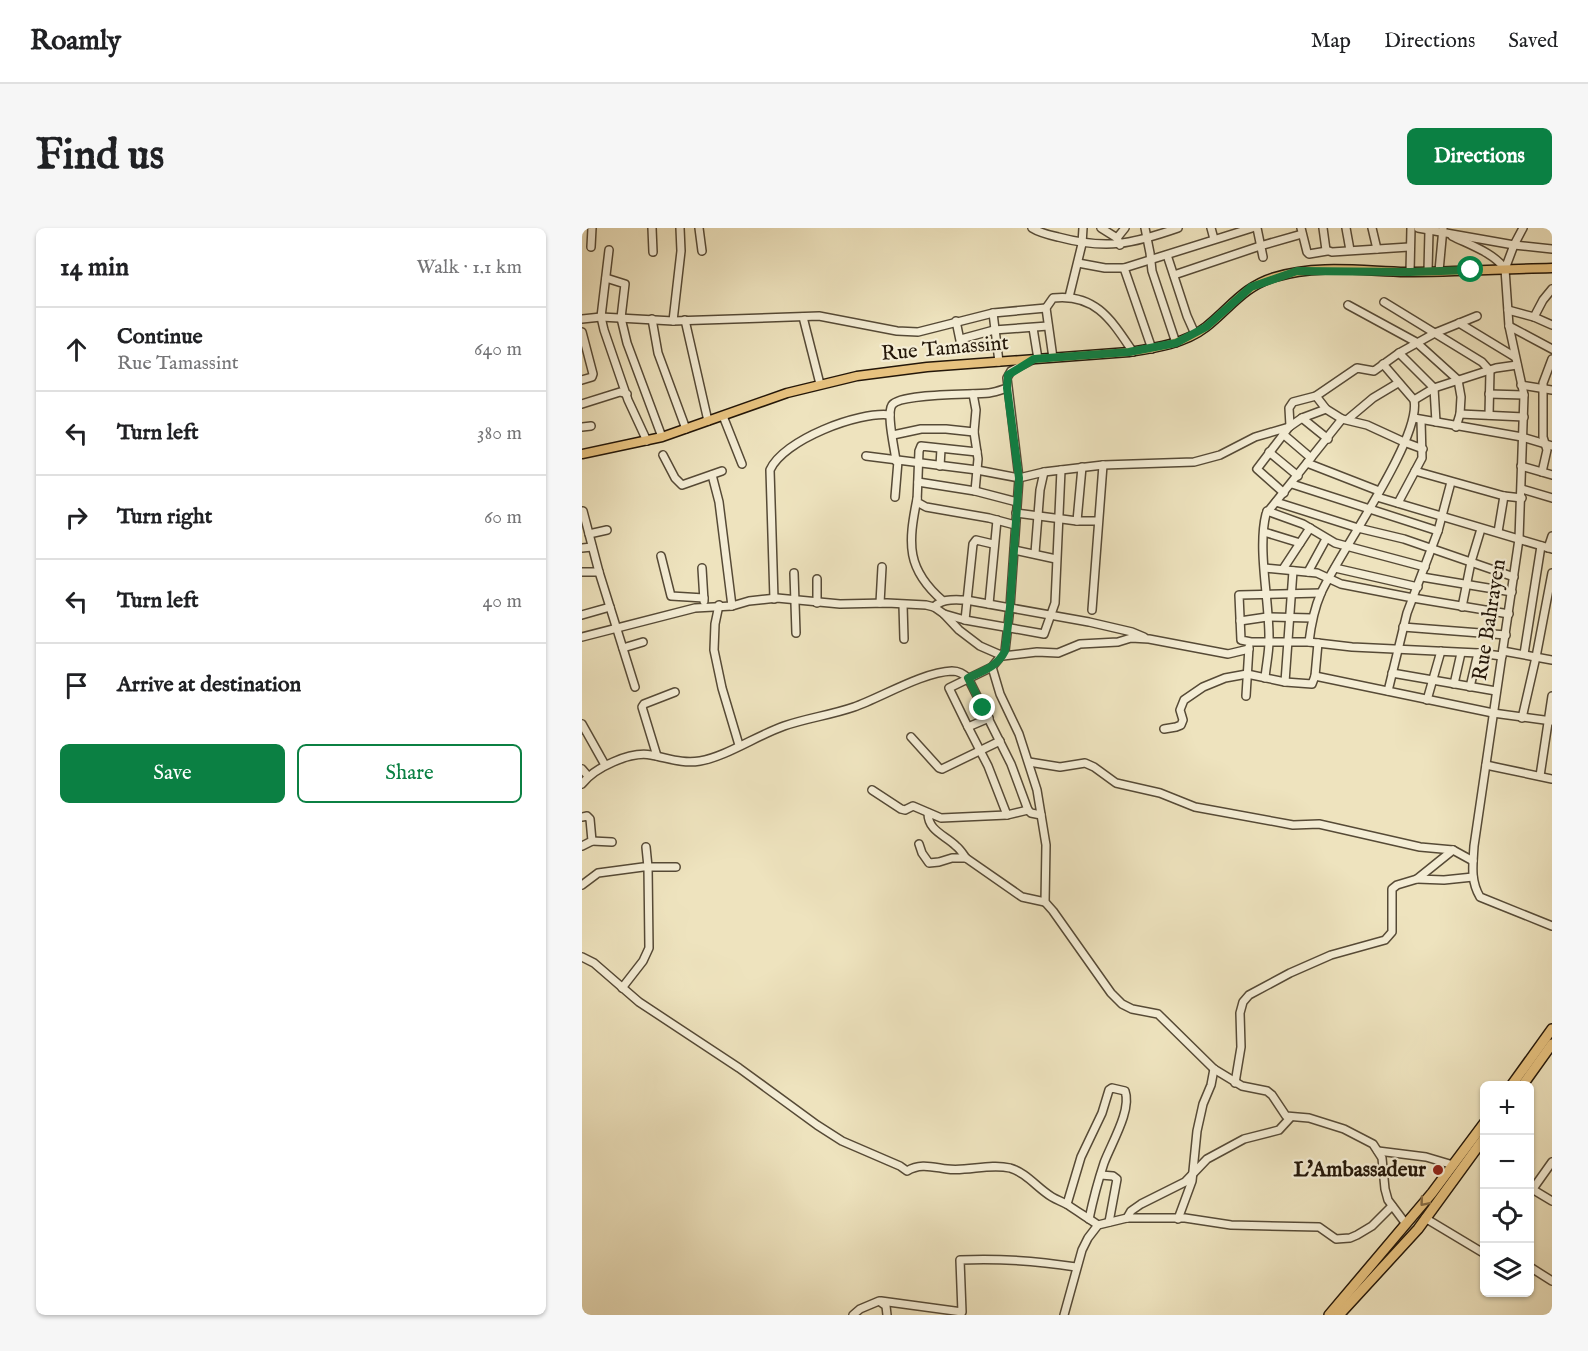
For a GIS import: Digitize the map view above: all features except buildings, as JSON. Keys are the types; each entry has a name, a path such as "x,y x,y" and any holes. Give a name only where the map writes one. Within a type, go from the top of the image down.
{"highway":[{"path":"1515,1081 1552,1029"},
{"path":"1526,1081 1552,1044"},
{"path":"1329,1315 1406,1224 1480,1129"},
{"path":"1339,1315 1425,1218 1480,1144"}],"main road":[{"name":"Rue Tamassint","path":"582,454 662,437 787,393 857,376 927,367 1133,352 1176,343 1206,327 1251,287 1297,271 1410,272 1552,268"}],"street":[{"path":"591,247 592,228"},
{"path":"652,228 653,252"},
{"path":"673,321 681,251 680,228"},
{"path":"699,228 702,251"},
{"path":"1032,228 1082,244 1148,239 1178,228"},
{"path":"1069,297 1082,244 1083,228"},
{"path":"1101,228 1118,242"},
{"path":"1118,242 1125,228"},
{"path":"1145,228 1152,271 1176,343"},
{"path":"1211,228 1214,239"},
{"path":"1078,263 1105,268 1124,268 1252,228"},
{"path":"1257,228 1263,257"},
{"path":"1323,228 1327,251"},
{"path":"1346,228 1350,250"},
{"path":"1372,228 1377,249"},
{"path":"1410,272 1411,228"},
{"path":"1506,269 1514,245 1523,228"},
{"path":"1428,271 1422,229 1514,245 1552,249"},
{"path":"1174,275 1302,231 1306,252 1309,254 1409,246"},
{"path":"1444,231 1488,254 1506,269"},
{"path":"1439,271 1444,231"},
{"path":"609,250 601,317 627,394 647,441"},
{"path":"1167,255 1195,334"},
{"path":"1124,268 1152,349"},
{"name":"Rue Bahrayen","path":"1473,877 1473,861 1493,713 1519,539 1522,498 1524,395 1509,326 1506,269"},
{"path":"606,278 625,284 621,318 627,343 662,437"},
{"path":"1534,317 1552,289"},
{"path":"1053,358 1046,308 1053,298 1069,297 1090,304 1103,312 1133,352"},
{"path":"1383,302 1482,362 1490,371 1489,415"},
{"path":"1348,304 1416,342 1458,380 1461,398 1456,427"},
{"path":"582,319 601,317 673,321 803,316 834,318 905,332 918,332 993,313 1046,308"},
{"path":"1508,310 1552,325"},
{"path":"993,313 999,362"},
{"path":"803,316 819,384"},
{"path":"1289,427 1290,404 1299,399 1316,396 1354,369 1374,371 1416,342 1477,316"},
{"path":"652,319 658,353 686,429"},
{"path":"685,320 708,421"},
{"path":"956,321 962,350"},
{"path":"1459,323 1516,361"},
{"path":"961,339 994,330 1048,326"},
{"path":"1509,326 1552,350"},
{"path":"949,688 992,667 1003,656 1010,607 1019,478 1007,388 1008,375 1011,371 1036,359 1033,328"},
{"path":"582,335 584,357 593,374 592,377 582,380"},
{"path":"1399,353 1434,388 1436,422"},
{"path":"1550,446 1543,437 1543,387 1552,359"},
{"path":"1414,400 1434,388 1516,361"},
{"path":"1383,364 1414,400 1423,449 1422,458 1398,503"},
{"path":"1265,678 1269,641 1264,532 1267,511 1345,419 1398,383"},
{"path":"1521,385 1552,390"},
{"path":"895,496 897,461 890,415 893,405 910,398 989,393 1007,388"},
{"path":"582,404 620,392 627,394"},
{"path":"973,394 976,410 977,452 975,491"},
{"path":"1489,394 1524,395"},
{"path":"1316,396 1326,409 1345,419 1367,425 1423,449"},
{"path":"1284,493 1257,469 1289,427 1302,418 1326,409"},
{"path":"774,599 770,470 773,464 795,444 825,429 879,413 890,415"},
{"path":"1460,414 1524,417"},
{"path":"723,416 742,464"},
{"path":"1302,418 1328,439"},
{"path":"1417,419 1522,437 1550,446"},
{"path":"1309,642 1312,618 1321,593 1378,494 1417,419"},
{"path":"582,427 591,426"},
{"path":"866,456 977,470 1019,478 1044,472 1103,465 1194,462 1220,455 1255,437 1289,427"},
{"path":"893,435 921,429 975,432"},
{"path":"1283,434 1309,460 1398,503 1547,547"},
{"path":"943,601 922,578 911,550 910,534 917,499 919,451 921,446 977,452"},
{"path":"1542,472 1550,446"},
{"path":"940,466 941,449"},
{"path":"1269,452 1298,476"},
{"path":"663,454 675,478 682,485 722,471"},
{"path":"1092,610 1103,465"},
{"path":"1521,466 1552,475"},
{"path":"1077,521 1082,467"},
{"path":"944,614 1044,634 1055,603 1061,470"},
{"path":"1415,471 1504,496 1522,498"},
{"path":"1035,553 1044,472"},
{"path":"712,475 719,502 732,606"},
{"path":"918,482 975,491 1017,502"},
{"path":"1388,691 1403,627 1438,531 1451,482"},
{"path":"1292,484 1438,531"},
{"path":"1522,489 1552,498"},
{"path":"1498,532 1504,496"},
{"path":"917,499 917,502 926,507 1015,525"},
{"path":"1276,502 1358,528 1404,539 1514,577"},
{"path":"583,511 599,572 635,687"},
{"path":"1267,511 1310,528 1326,539 1425,567"},
{"path":"1016,513 1077,521 1098,521"},
{"path":"989,604 997,520"},
{"path":"1283,569 1310,528"},
{"path":"1462,607 1471,562 1481,529"},
{"path":"589,534 607,530"},
{"path":"1264,532 1300,543"},
{"path":"1524,654 1547,547 1552,536"},
{"path":"1308,572 1326,539"},
{"path":"965,620 973,544 976,540 993,544"},
{"path":"582,548 592,547"},
{"path":"1014,550 1056,559"},
{"path":"661,556 671,596 704,598"},
{"path":"880,603 882,567"},
{"path":"702,568 704,607"},
{"path":"1265,568 1321,574 1341,584 1509,614"},
{"path":"1335,568 1418,586"},
{"path":"1285,682 1293,571"},
{"path":"582,572 599,572"},
{"path":"794,573 796,633"},
{"path":"1521,718 1536,657 1552,573"},
{"path":"1422,577 1512,592"},
{"path":"817,579 817,603"},
{"path":"1250,646 1241,640 1239,595 1321,593"},
{"path":"582,637 704,607 732,606 749,601 774,599 817,603 920,604 934,607 980,646 1003,656 1037,652 1058,653 1080,644 1118,642 1131,638 1149,639 1228,654 1269,641 1288,641 1461,653 1524,654 1552,660"},
{"path":"934,607 943,601 966,600 1116,628 1149,639"},
{"path":"719,605 715,624 714,650 722,688 739,745"},
{"path":"903,605 904,639"},
{"path":"582,615 610,608"},
{"path":"1240,621 1267,617 1312,618"},
{"path":"1403,627 1506,635"},
{"path":"622,648 643,642"},
{"path":"1164,729 1181,725 1181,705 1188,696 1225,678 1247,674 1285,682 1310,684 1314,682 1318,643"},
{"path":"1246,696 1250,646"},
{"path":"1427,700 1441,651"},
{"path":"1454,684 1461,653"},
{"path":"1470,687 1478,653"},
{"path":"992,667 1000,694 1029,762 1041,815 1046,845 1045,902 1117,1000 1137,1010 1158,1014 1214,1070 1249,1089 1267,1091 1286,1116 1309,1118 1352,1132 1373,1144 1382,1158 1385,1190 1392,1206 1406,1224"},
{"path":"582,784 588,776 605,765 640,754 682,762 712,758 773,730 806,718 851,708 907,684 942,673 958,672 968,678 989,718 1028,810"},
{"path":"942,673 988,766 1007,815"},
{"path":"1392,673 1496,691"},
{"path":"1315,676 1493,713 1551,721"},
{"path":"657,756 642,707 644,704 675,692"},
{"path":"1540,776 1551,721 1552,696"},
{"path":"968,727 989,718"},
{"path":"582,725 605,765"},
{"path":"911,737 939,768 944,768 1000,741"},
{"path":"1029,762 1060,766 1085,763 1116,783 1160,794 1195,807 1293,825 1319,824 1420,848 1453,850 1473,861"},
{"path":"1486,765 1552,779"},
{"path":"582,769 588,776"},
{"path":"872,790 901,809 905,810 913,806 941,818 1007,815 1028,810 1041,815"},
{"path":"928,813 929,823 957,847 966,858 1022,897 1045,902"},
{"path":"582,817 587,816 590,819 592,841"},
{"path":"582,846 592,841 612,842"},
{"path":"919,844 922,854 929,863 958,857 966,858"},
{"path":"622,988 643,961 649,948 646,847"},
{"path":"1417,879 1453,850"},
{"path":"582,885 598,873 648,867 676,867"},
{"path":"1235,1083 1241,1047 1240,1013 1243,1002 1249,995 1290,973 1331,955 1386,940 1392,932 1392,889 1397,885 1417,879 1444,880 1473,877 1475,889 1480,897 1552,926"},
{"path":"582,957 594,963 639,1002 710,1048 842,1141 907,1171 920,1165 949,1170 957,1168 974,1170 990,1166 1009,1168 1026,1176 1053,1198 1067,1204 1098,1226"},
{"path":"1178,1219 1189,1192 1197,1131 1214,1070"},
{"path":"1067,1204 1081,1157 1102,1113 1109,1090 1112,1088 1125,1091 1126,1100 1120,1125 1101,1175 1089,1219"},
{"path":"1127,1218 1131,1211 1141,1204 1185,1182 1207,1159 1244,1139 1280,1130 1290,1118"},
{"path":"1378,1151 1426,1157 1453,1165"},
{"path":"1532,1189 1552,1162"},
{"path":"1101,1175 1113,1176 1117,1179 1109,1222"},
{"path":"1534,1192 1552,1201"},
{"path":"1064,1315 1076,1267 1088,1238 1098,1226 1109,1222 1127,1218 1178,1219 1232,1225 1319,1227 1336,1239 1350,1238 1372,1226 1392,1206"},
{"path":"1425,1218 1480,1251"},
{"path":"853,1315 876,1301 962,1312 960,1260 991,1258 1076,1267"},
{"path":"1534,1270 1552,1281"},
{"path":"881,1301 886,1306 887,1315"}],"place":[{"name":"L'Ambassadeur","path":"1438,1170"}],"route":[{"path":"983,708 968,678 992,667 1003,656 1010,607 1019,478 1007,388 1007,378 1011,371 1034,359 1129,352 1176,343 1206,327 1251,287 1297,271 1471,270"}]}
